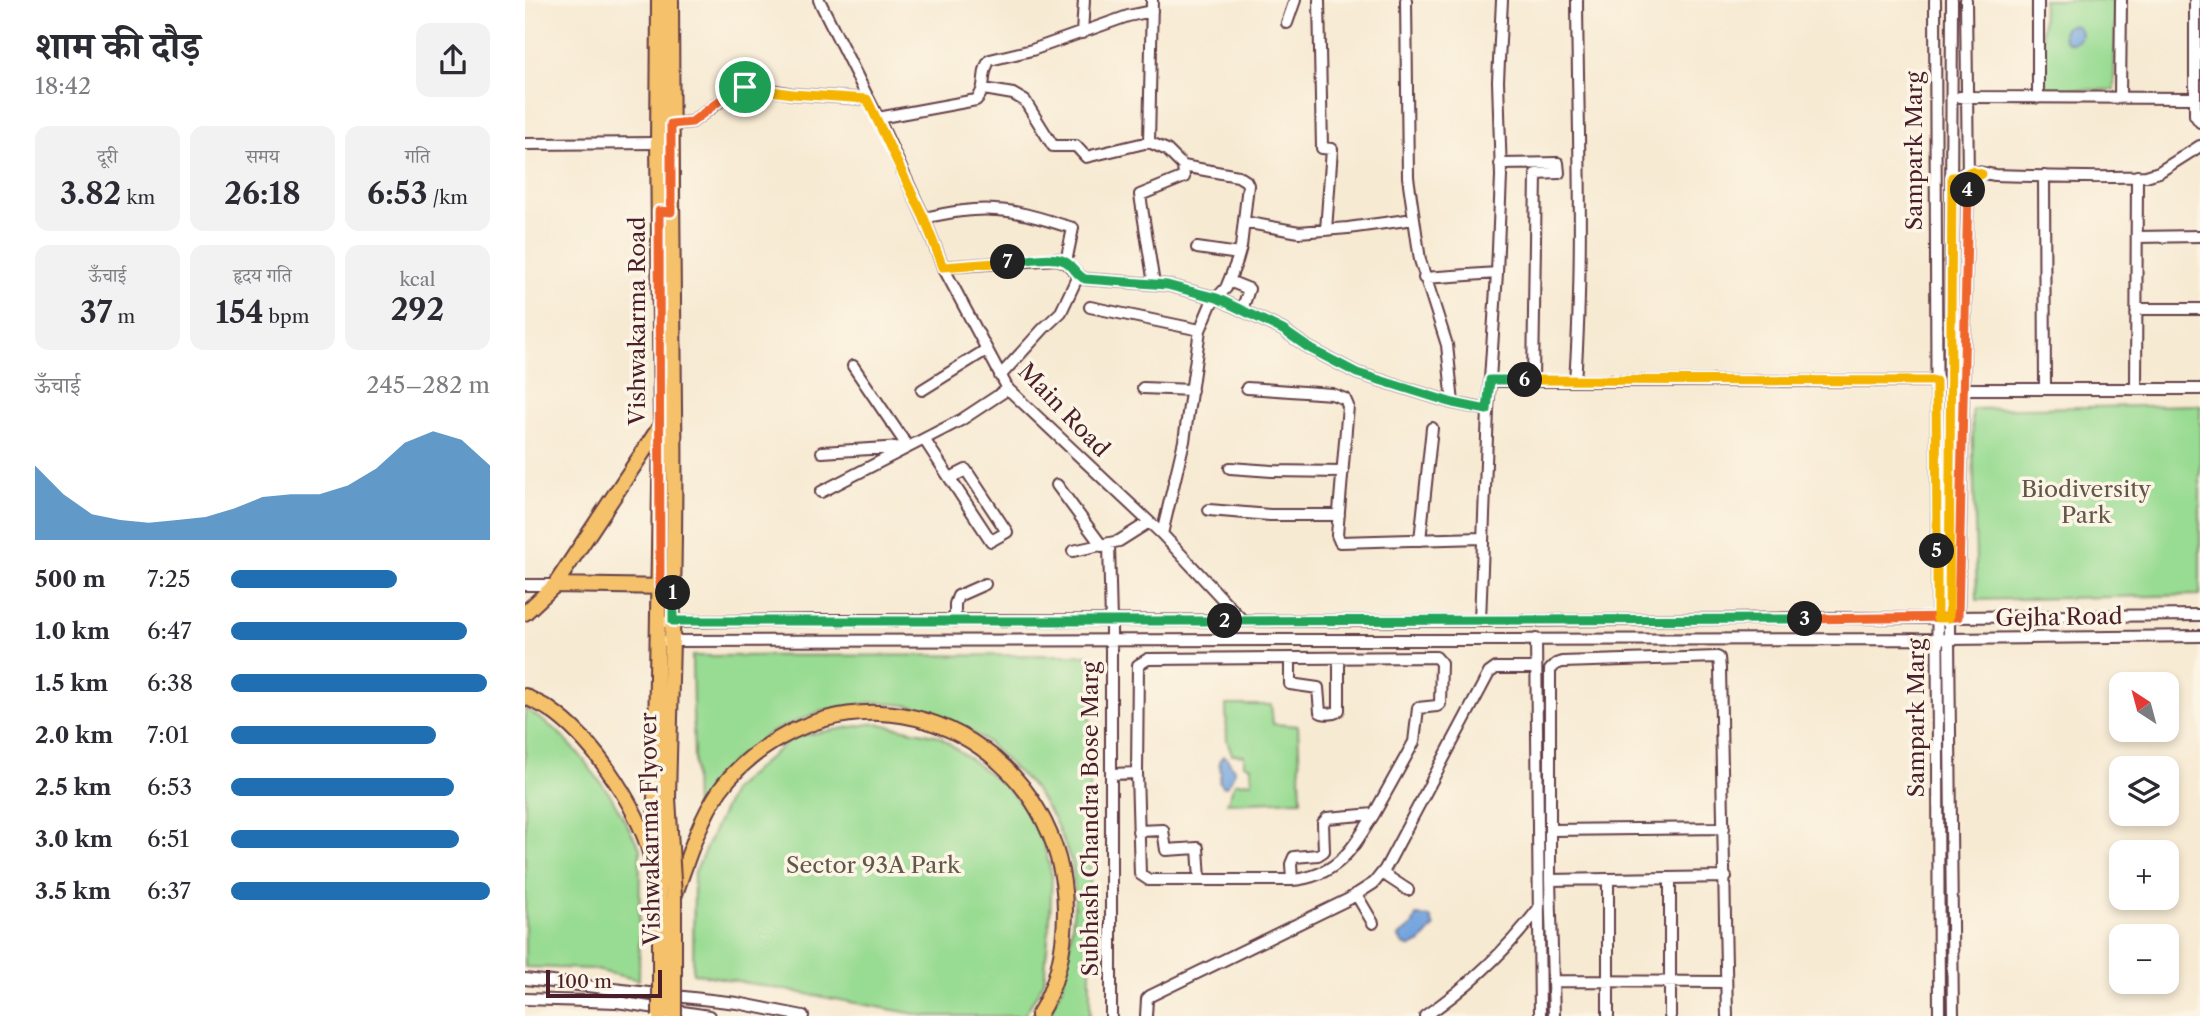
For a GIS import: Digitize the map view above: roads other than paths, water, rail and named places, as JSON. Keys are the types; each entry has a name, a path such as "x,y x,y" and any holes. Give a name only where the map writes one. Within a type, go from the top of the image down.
{"main road":[{"name":"Vishwakarma Road","path":"659,0 658,143 665,211 674,408 666,587"},
{"name":"Vishwakarma Road","path":"665,641 661,424 665,211 671,124 671,0"},
{"path":"525,613 555,585 661,424"},
{"path":"555,585 666,587"},
{"name":"Vishwakarma Flyover","path":"665,641 661,799 674,1016"},
{"path":"525,696 550,710 578,734 620,789 637,820 667,899"},
{"path":"667,899 720,789 742,766 769,745 799,727 833,717 870,713 909,717 942,726 971,741 1002,764 1027,791 1045,820 1056,848 1065,888 1065,939 1056,979 1038,1016"},
{"name":"Vishwakarma Flyover","path":"660,1016 667,899"}],"street":[{"name":"Main Road","path":"819,0 878,118 924,218 943,267 1008,389 1162,534 1243,621"},
{"path":"1082,33 1084,0"},
{"path":"1287,23 1295,0"},
{"path":"1319,0 1322,148 1332,149 1326,230"},
{"path":"1406,0 1408,177 1424,278 1447,345 1453,403"},
{"path":"1481,621 1487,410 1497,273 1500,163 1498,81 1502,0"},
{"path":"1576,380 1580,205 1577,0"},
{"name":"Sampark Marg","path":"1935,0 1939,1016"},
{"name":"Sampark Marg","path":"1952,0 1952,97 1962,176 1953,618 1949,639 1953,1016"},
{"path":"1966,0 1967,97 1956,389 2200,389"},
{"path":"2038,0 2038,98"},
{"path":"2120,98 2121,0"},
{"path":"2197,2 2195,115 2200,122"},
{"path":"878,118 971,102 980,96 984,89 985,67 990,60 1033,50 1152,6 1149,142"},
{"path":"671,124 692,122 732,91 745,87 792,94 867,99"},
{"path":"984,89 1019,96 1025,101 1053,146 1076,146 1086,158 1149,142 1167,150 1183,166 1238,176 1246,181 1248,193 1239,254 1226,289 1205,316 1201,330 1184,441 1162,534"},
{"path":"1952,97 2195,98"},
{"path":"525,144 658,143"},
{"path":"1962,176 2137,176 2159,172 2200,146"},
{"path":"1500,163 1558,163 1559,173 1536,174 1533,380"},
{"path":"1154,284 1140,195 1184,177 1183,166"},
{"path":"2044,176 2045,388"},
{"path":"2136,389 2137,176"},
{"path":"924,218 996,209 1073,228 1066,262"},
{"path":"1244,222 1299,232 1414,219"},
{"path":"2137,237 2200,236"},
{"path":"1196,248 1239,254"},
{"path":"943,267 1056,259 1066,262 1078,276 1085,279 1167,285 1217,298 1283,330 1309,348 1357,373 1453,403 1487,410"},
{"path":"1424,278 1497,273"},
{"path":"1000,376 1061,312 1078,276"},
{"path":"1229,281 1249,289 1242,310"},
{"path":"1090,307 1201,330"},
{"path":"2136,309 2200,309"},
{"path":"922,390 986,350"},
{"path":"853,366 908,447"},
{"path":"1490,380 1936,381"},
{"path":"1143,388 1192,390"},
{"path":"1247,388 1332,394 1345,398 1348,406 1338,539 1344,543 1482,538"},
{"path":"821,492 961,420 1008,389"},
{"path":"1420,540 1432,429"},
{"path":"924,439 991,541 1007,532 966,470 950,478"},
{"path":"822,452 908,447"},
{"path":"1230,468 1343,472"},
{"path":"1057,485 1105,546"},
{"path":"1209,510 1339,515"},
{"path":"1073,551 1105,546 1127,538 1149,522"},
{"name":"Subhash Chandra Bose Marg","path":"1105,546 1111,622 1111,1016"},
{"path":"955,621 958,596 985,584"},
{"path":"525,585 555,585"},
{"name":"Gejha Road","path":"666,622 1481,621 2200,615"},
{"name":"Gejha Road","path":"665,641 1949,639 2200,636"},
{"path":"1536,639 1541,1016"},
{"path":"1629,639 1630,660"},
{"path":"1646,639 1647,660"},
{"path":"1248,640 1249,660"},
{"path":"1436,657 1441,663 1440,704 1418,708 1414,742 1346,858 1312,875 1292,880 1144,878 1139,868 1138,831 1140,662 1148,659 1249,660 1436,657"},
{"path":"1554,1016 1550,880 1550,670 1562,662 1719,658 1726,877 1727,1016"},
{"path":"1290,659 1290,684 1318,688 1320,712 1324,714 1339,710 1339,660"},
{"path":"1146,1016 1147,999 1150,996 1374,883 1382,873 1489,673 1496,668 1536,668"},
{"path":"1111,774 1137,774"},
{"path":"1292,880 1290,864 1294,858 1318,855 1324,851 1323,823 1327,818 1374,814"},
{"path":"1551,830 1724,828"},
{"path":"1138,831 1163,831 1166,850 1198,848 1200,880"},
{"path":"1382,873 1408,890"},
{"path":"1550,880 1726,877"},
{"path":"1670,879 1670,1016"},
{"path":"1608,880 1608,1016"},
{"path":"1356,894 1373,923"},
{"path":"1425,1016 1487,966 1539,908"},
{"path":"525,979 737,1003 803,1016"},
{"path":"1552,981 1727,982"},
{"path":"617,1002 618,989"},
{"path":"525,999 617,1002 709,1016"}],"water":[{"path":"2072,25 2078,28 2081,34 2078,40 2072,43 2066,40 2063,34 2066,28"},
{"path":"1223,756 1235,771 1228,785 1224,787 1219,781 1219,761"},
{"path":"1416,916 1430,917 1434,927 1421,942 1411,947 1403,944 1398,937 1412,926"}],"park label":[{"name":"Biodiversity Park","path":"2086,502"},
{"name":"Sector 93A Park","path":"873,865"}]}
